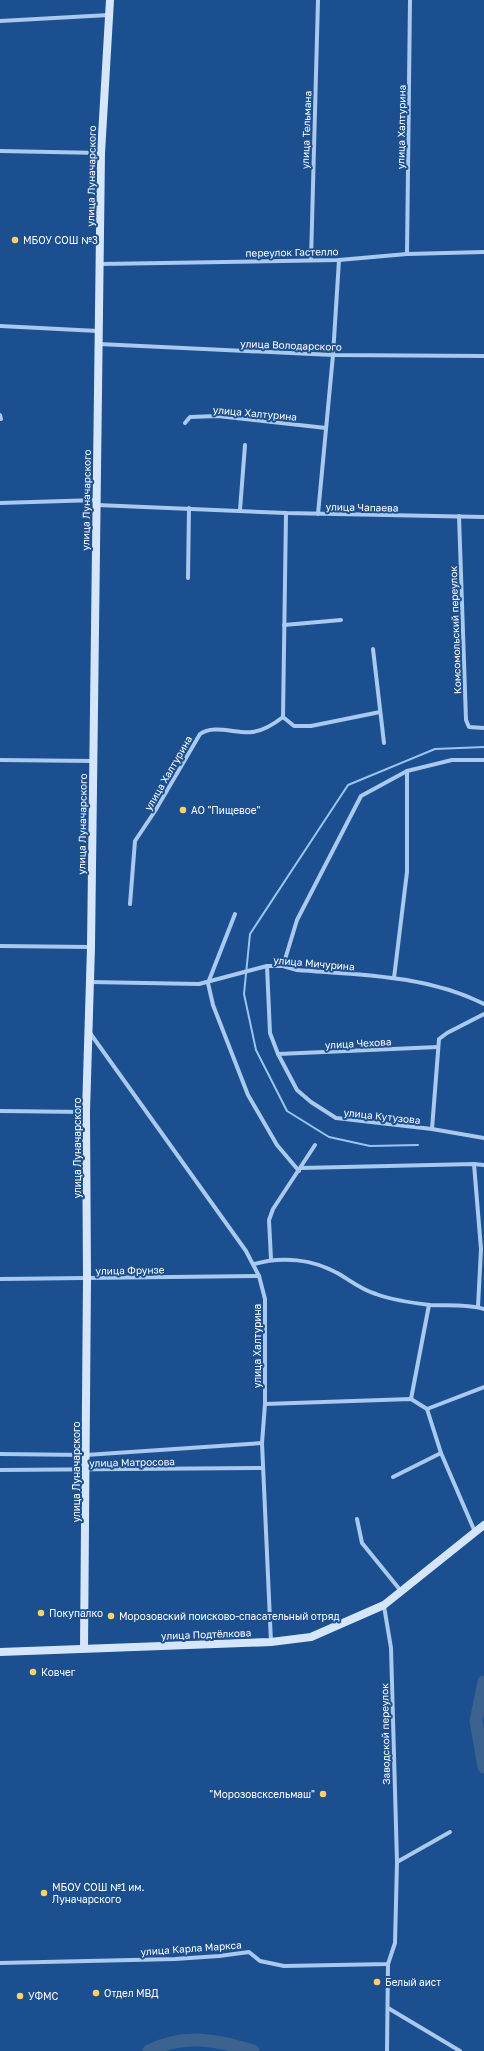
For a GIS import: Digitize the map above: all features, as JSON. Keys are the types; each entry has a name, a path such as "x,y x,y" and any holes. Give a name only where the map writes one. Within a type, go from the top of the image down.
{"main road":[{"name":"улица Луначарского","path":"84,1648 87,1279 86,1112 91,947 98,331 101,153 110,0"},
{"name":"улица Подтёлкова","path":"0,1652 271,1642 311,1637 384,1605 484,1525"}],"street":[{"name":"улица Тельмана","path":"311,260 318,0"},
{"name":"улица Халтурина","path":"407,254 410,0"},
{"path":"0,21 109,15"},
{"path":"0,151 101,153"},
{"name":"переулок Гастелло","path":"100,264 339,260 407,254 484,252"},
{"path":"318,514 333,355 339,260"},
{"path":"0,326 98,331"},
{"name":"улица Володарского","path":"98,344 333,355 484,356"},
{"name":"улица Халтурина","path":"185,423 190,417 218,416 326,428"},
{"path":"240,510 245,445"},
{"name":"улица Чапаева","path":"0,503 96,502 286,513 484,517"},
{"path":"188,578 189,508"},
{"path":"286,513 283,717 294,726 311,726 380,712"},
{"name":"Комсомольский переулок","path":"459,516 466,720 469,727 484,728"},
{"path":"284,625 341,620"},
{"path":"372,649 384,743"},
{"name":"улица Халтурина","path":"130,904 135,841 155,811 200,734 204,730 254,732 269,727 283,717"},
{"path":"0,760 93,761"},
{"path":"283,966 297,920 361,796 407,771 452,760 484,760"},
{"path":"394,978 407,872 407,771"},
{"path":"234,914 208,983 214,1005 248,1095 277,1145 300,1169 474,1164 484,1166"},
{"path":"0,946 91,947"},
{"name":"улица Мичурина","path":"90,982 208,983 267,966 283,966 298,970 394,978 462,993 484,1004"},
{"name":"улица Кутузова","path":"267,966 270,1033 278,1054 297,1090 336,1118 432,1129 484,1138"},
{"path":"432,1129 439,1040 447,1033 484,1014"},
{"name":"улица Халтурина","path":"89,1033 254,1264 259,1276 265,1299 265,1404 262,1443 271,1642"},
{"name":"улица Чехова","path":"278,1054 438,1047"},
{"path":"0,1111 86,1112"},
{"path":"271,1259 269,1220 273,1209 315,1145"},
{"path":"474,1164 481,1249 478,1307"},
{"path":"254,1264 271,1259 293,1260 319,1264 339,1274 356,1286 376,1295 429,1305 478,1307 484,1309"},
{"name":"улица Фрунзе","path":"0,1278 87,1279 259,1276"},
{"path":"411,1399 429,1305"},
{"path":"427,1408 484,1387"},
{"path":"265,1404 411,1399 427,1408 442,1452 475,1533"},
{"name":"улица Матросова","path":"0,1454 86,1455 262,1443"},
{"path":"393,1477 442,1452"},
{"name":"улица Матросова","path":"0,1470 86,1471 249,1467 264,1468"},
{"path":"357,1519 362,1543 401,1591"},
{"name":"Заводской переулок","path":"384,1605 391,1648 397,1862 394,1951 388,1964"},
{"path":"397,1862 450,1832"},
{"name":"улица Карла Маркса","path":"0,1963 182,1958 219,1956 249,1952 260,1961 284,1966 388,1964"},
{"path":"387,2051 388,1964"},
{"path":"388,2008 460,2051"}],"waterway":[{"path":"418,1145 370,1146 329,1137 287,1111 256,1050 244,994 250,934 348,785 435,749 484,747"},
{"path":"484,1682 476,1721 484,1767"},
{"path":"149,2051 162,2045 188,2040 214,2041 253,2051"}],"place":[{"name":"МБОУ СОШ №3","path":"15,240"},
{"name":"АО \"Пищевое\"","path":"183,810"},
{"name":"Покупалко","path":"41,1613"},
{"name":"Морозовский поисково-спасательный отряд","path":"111,1616"},
{"name":"Ковчег","path":"33,1672"},
{"name":"\"Морозовсксельмаш\"","path":"323,1794"},
{"name":"МБОУ СОШ №1 им. Луначарского","path":"44,1893"},
{"name":"Белый аист","path":"377,1982"},
{"name":"Отдел МВД","path":"96,1993"},
{"name":"УФМС","path":"20,1996"}]}
